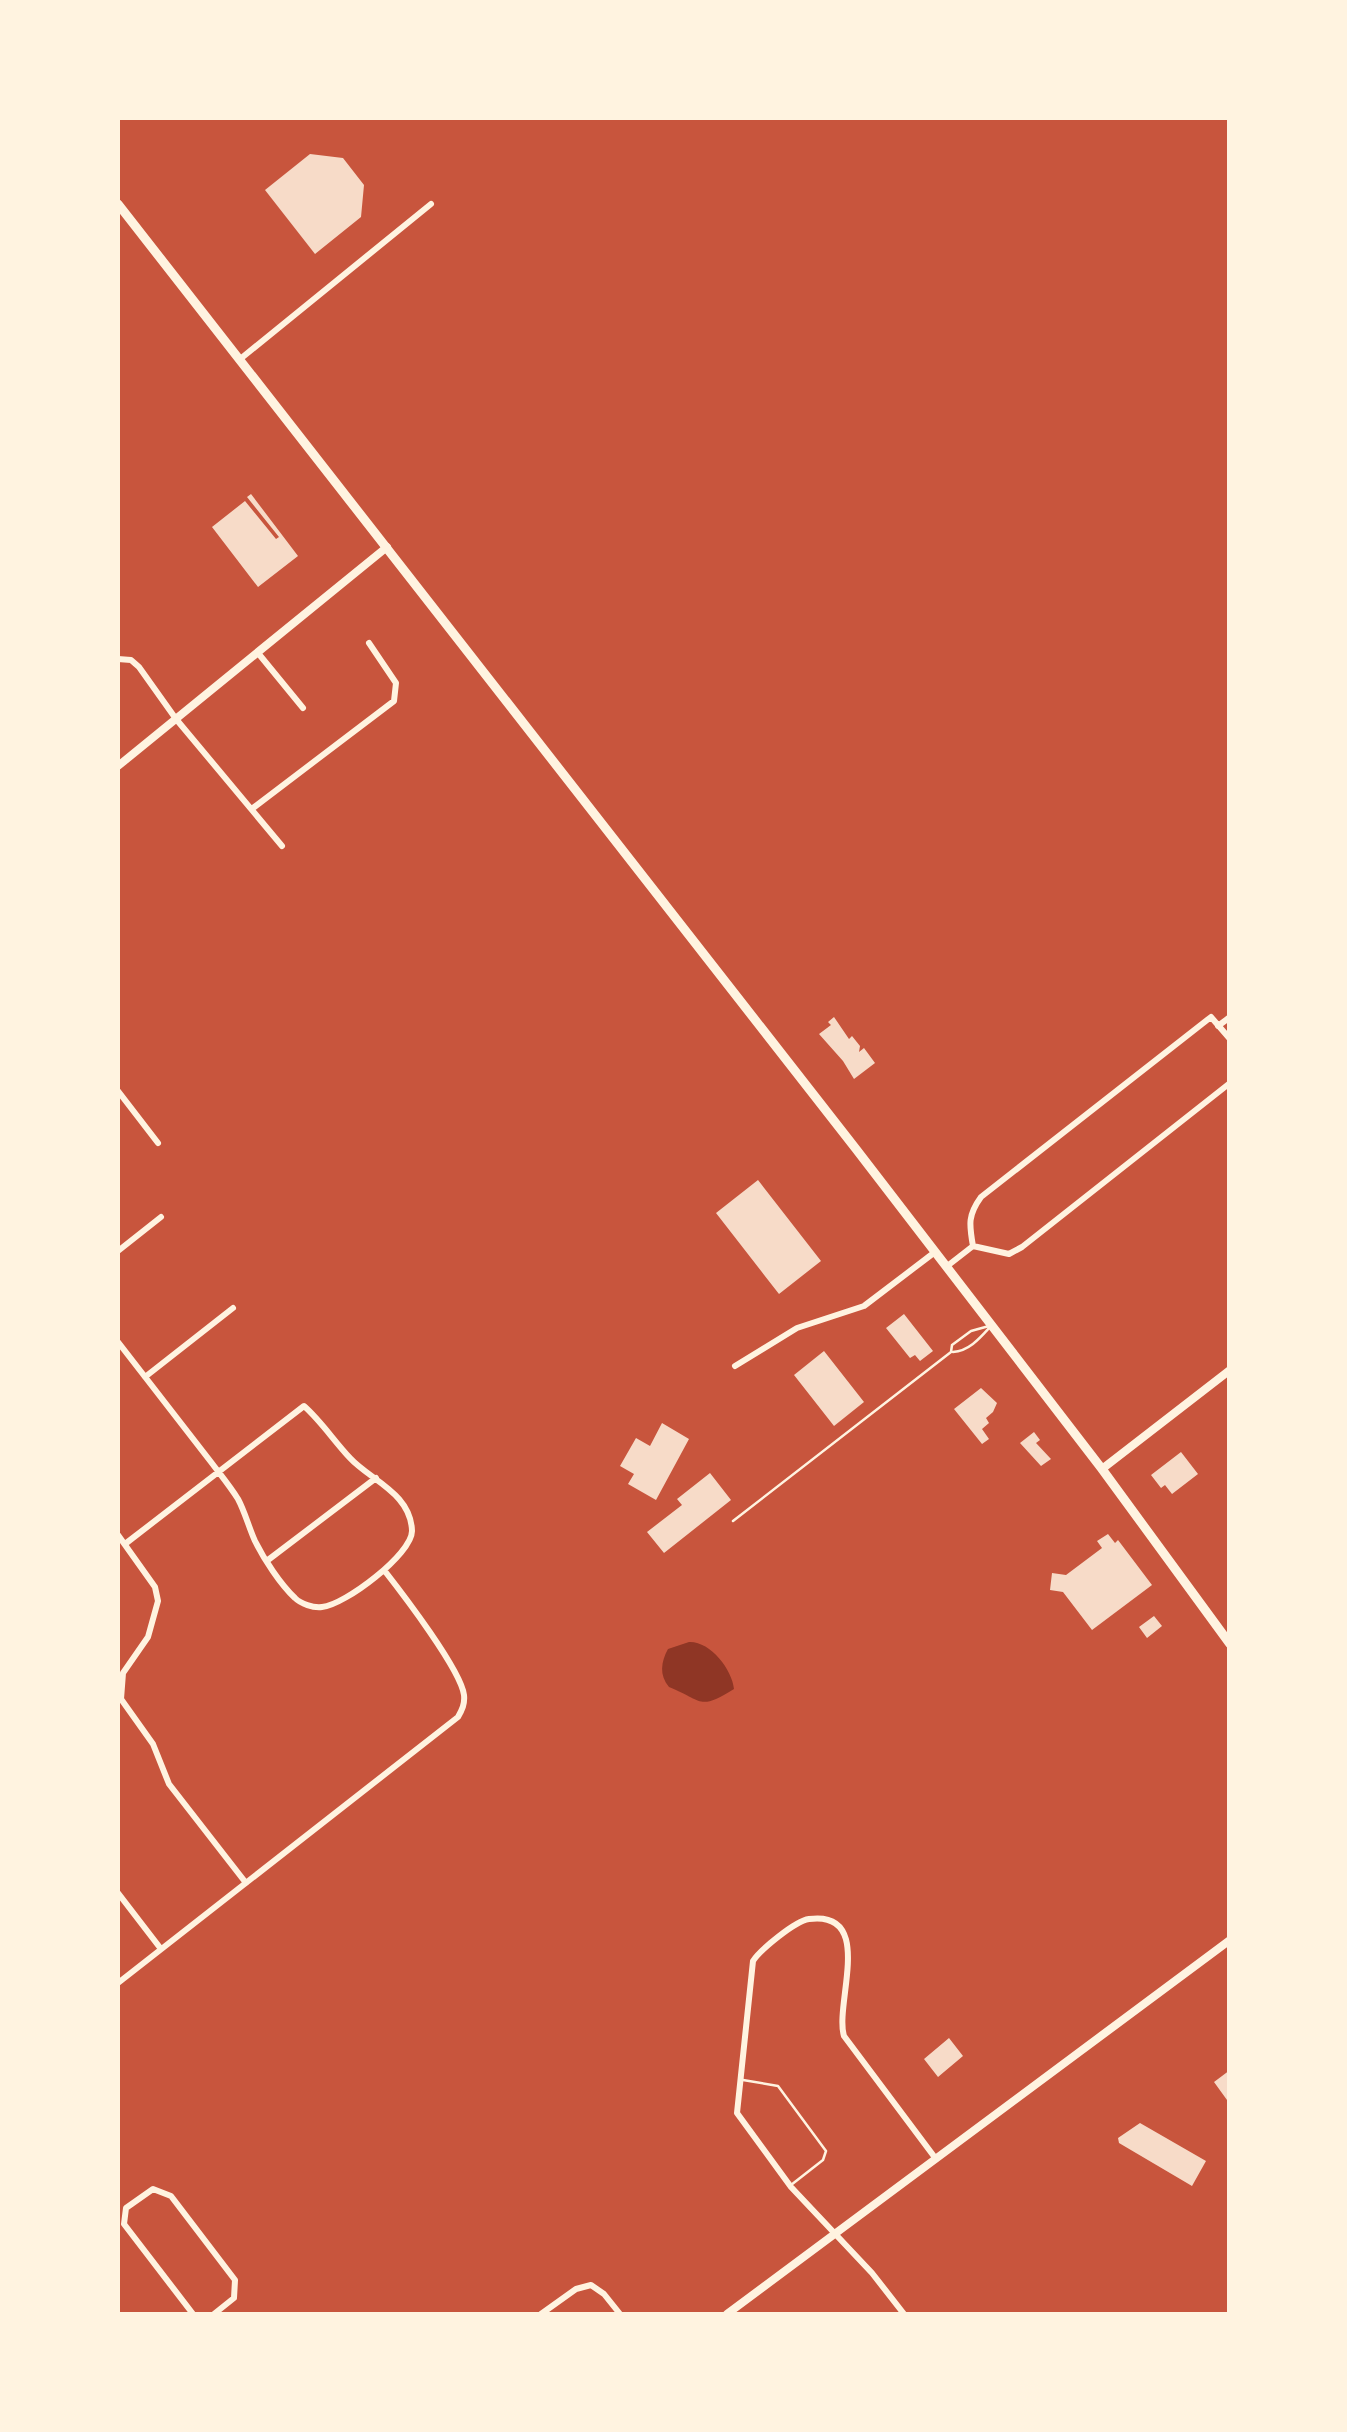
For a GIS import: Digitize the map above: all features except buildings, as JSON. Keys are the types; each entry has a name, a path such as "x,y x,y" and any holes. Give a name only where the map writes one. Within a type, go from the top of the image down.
{"main road":[{"path":"118,204 935,1252 1230,1644"}],"street":[{"path":"239,360 431,204"},
{"path":"118,766 387,547"},
{"path":"254,808 394,701 396,683 369,643"},
{"path":"258,653 303,708"},
{"path":"118,659 135,662 176,719 282,846"},
{"path":"973,1246 968,1224 981,1197 1210,1017 1230,1039"},
{"path":"1218,1026 1230,1017"},
{"path":"973,1246 1009,1254 1022,1247 1230,1083"},
{"path":"118,1091 158,1143"},
{"path":"118,1251 161,1217"},
{"path":"946,1267 973,1246"},
{"path":"735,1366 797,1328 864,1306 935,1252"},
{"path":"145,1377 233,1308"},
{"path":"118,1342 217,1471 238,1500 256,1542 295,1598 316,1608 334,1604 384,1570 409,1542 412,1532 406,1511 385,1482 352,1461 304,1406 217,1471 124,1544"},
{"path":"1102,1469 1230,1370"},
{"path":"268,1560 376,1478"},
{"path":"118,1536 155,1587 158,1601 148,1637 123,1673 121,1699 153,1744 169,1784 246,1883"},
{"path":"118,1982 458,1717 465,1700 460,1684 411,1605 384,1570"},
{"path":"118,1894 161,1949"},
{"path":"904,2314 872,2272 790,2186 736,2113 754,1958 799,1923 818,1919 835,1924 848,1942 841,2019 844,2036 936,2159"},
{"path":"727,2314 1230,1940"},
{"path":"192,2314 128,2230 124,2218 130,2204 153,2189 171,2196 235,2280 237,2289 232,2301 214,2314"},
{"path":"541,2314 576,2289 591,2285 620,2314"}],"lane":[{"path":"951,1352 952,1345 971,1331 991,1325"},
{"path":"733,1521 951,1352 960,1352 978,1340 991,1325"},
{"path":"738,2080 778,2086 824,2148 826,2156 790,2186"}],"shaded area":[{"path":"689,1642 705,1646 719,1658 734,1689 701,1702 669,1687 662,1673 668,1649"}]}
